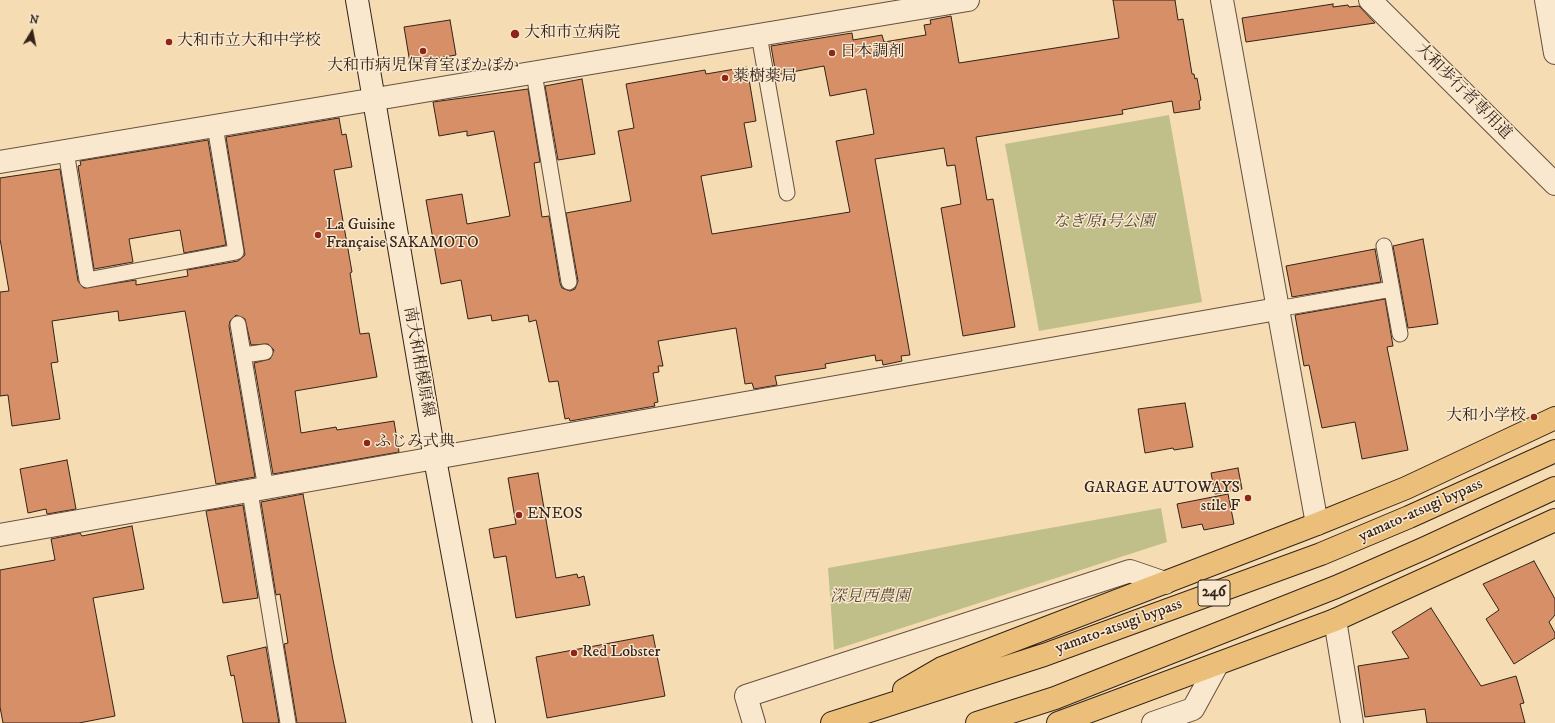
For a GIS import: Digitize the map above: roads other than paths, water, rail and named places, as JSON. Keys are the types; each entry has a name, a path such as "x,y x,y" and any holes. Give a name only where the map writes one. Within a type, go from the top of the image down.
{"highway":[{"path":"865,713 942,668 1165,583 1406,488 1555,418"},
{"name":"yamato-atsugi bypass","path":"832,723 1044,655 1321,554 1409,517 1555,451"},
{"name":"246","path":"977,723 1055,698 1336,587 1555,488"},
{"path":"1058,723 1335,620 1555,520"}],"street":[{"name":"南大和相模原線","path":"357,0 435,459 484,723"},
{"path":"0,162 968,0"},
{"path":"1222,0 1317,524"},
{"name":"大和歩行者専用道","path":"1370,0 1555,184"},
{"path":"1546,0 1555,53"},
{"path":"0,535 1277,309"},
{"path":"754,723 746,696 1130,570 1165,583"},
{"path":"1335,620 1352,723"},
{"path":"1153,723 1193,709 1217,665"}],"lane":[{"path":"759,35 787,193"},
{"path":"534,73 569,282"},
{"path":"66,151 87,280 236,252 215,126"},
{"path":"1384,246 1400,334"},
{"path":"1277,309 1392,289"},
{"path":"238,324 244,355 258,490 288,723"},
{"path":"244,355 265,352"}],"place":[{"name":"大和市立病院","path":"515,34"},
{"name":"大和市立大和中学校","path":"169,42"},
{"name":"大和市病児保育室ぽかぽか","path":"423,51"},
{"name":"日本調剤","path":"832,53"},
{"name":"薬樹薬局","path":"725,78"},
{"name":"La Guisine Française SAKAMOTO","path":"318,235"},
{"name":"大和小学校","path":"1534,417"},
{"name":"ふじみ式典","path":"367,443"},
{"name":"GARAGE AUTOWAYS stile F","path":"1248,498"},
{"name":"ENEOS","path":"519,515"},
{"name":"Red Lobster","path":"574,653"}],"park label":[{"name":"なぎ原1号公園","path":"1104,223"},
{"name":"深見西農園","path":"870,598"}]}
